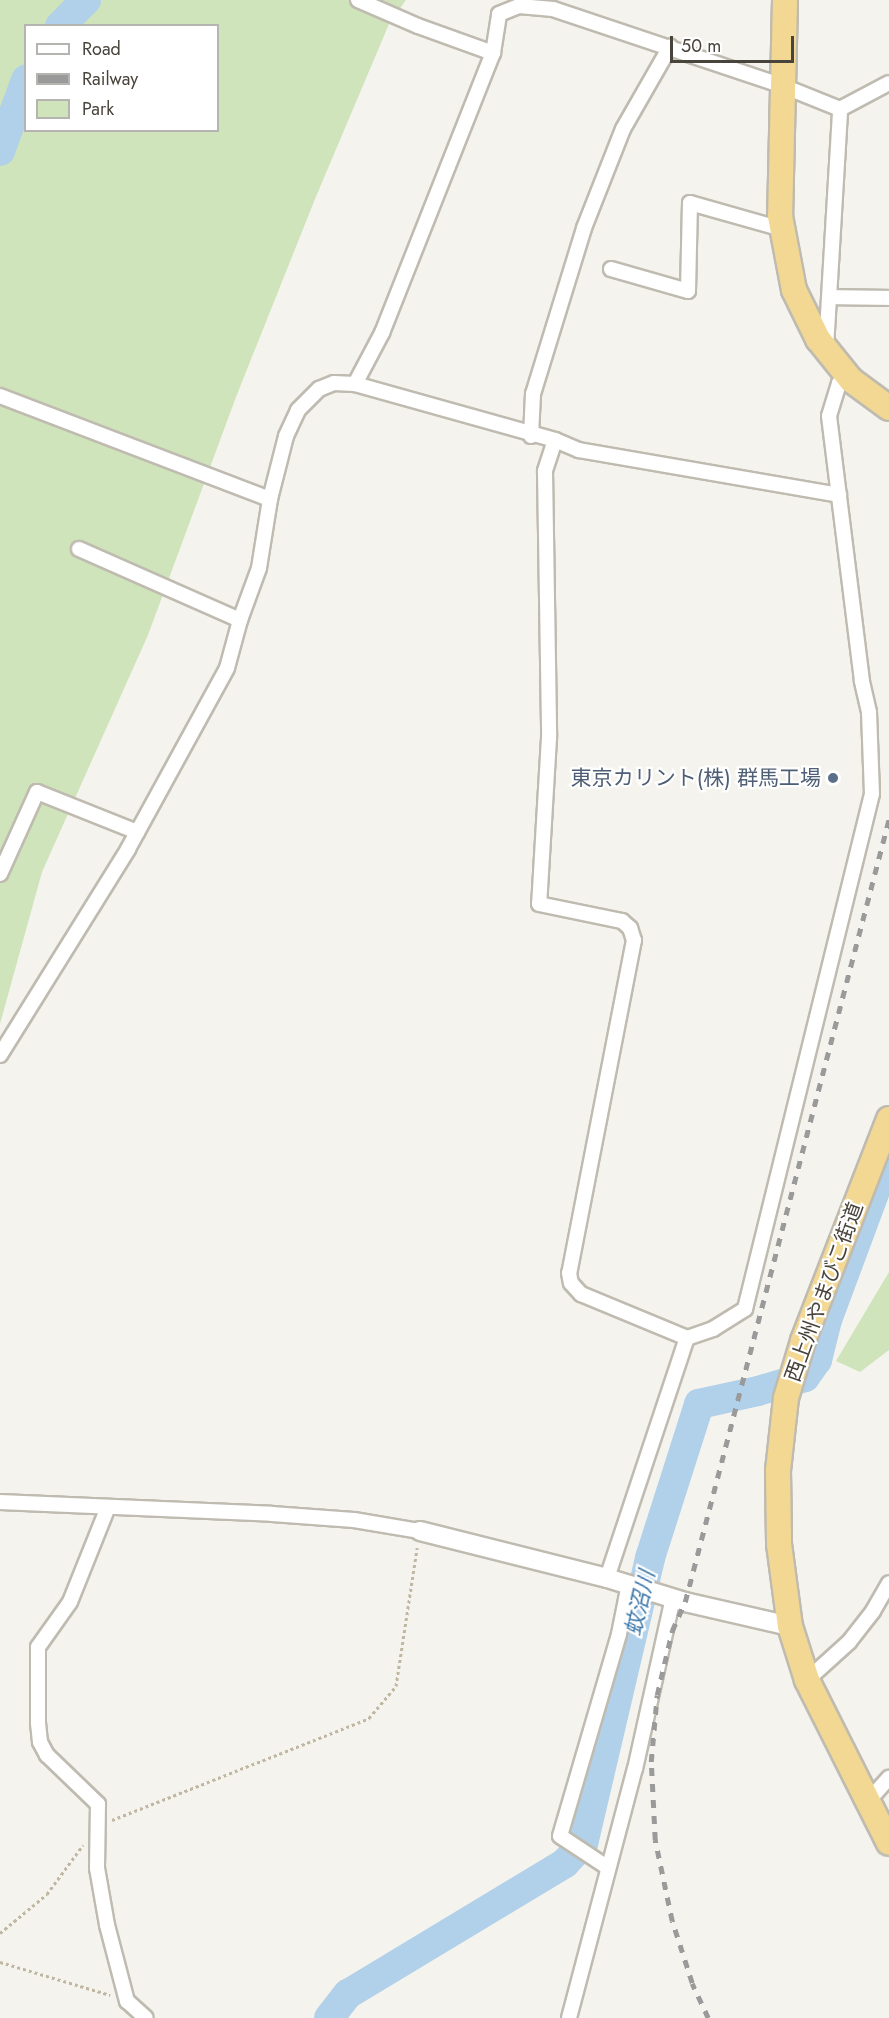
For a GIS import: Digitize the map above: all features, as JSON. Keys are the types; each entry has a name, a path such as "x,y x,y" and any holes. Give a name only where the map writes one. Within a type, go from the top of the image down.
{"highway":[{"path":"785,0 780,216 794,290 826,349 851,380 889,408"},
{"name":"西上州やまびこ街道","path":"889,1119 802,1341 786,1398 778,1470 779,1544 790,1626 807,1680 889,1844"}],"street":[{"path":"358,0 418,26 493,53"},
{"path":"355,384 382,333 493,53 499,14 519,6 553,9 783,86 840,109 889,83"},
{"path":"531,436 533,394 584,228 623,129 670,47"},
{"path":"826,349 840,109"},
{"path":"611,269 688,291 690,203 782,229"},
{"path":"830,297 889,297"},
{"path":"555,440 545,471 549,738 539,904 622,921 630,928 634,940 569,1273 571,1283 581,1294 687,1338 713,1329 745,1309 872,794 869,712 861,681 829,416 839,383 851,380"},
{"path":"0,1055 137,832 227,668 240,620 260,568 270,499 286,436 298,410 308,398 329,384 355,384 531,436 555,440 579,450 839,495"},
{"path":"0,396 270,499"},
{"path":"79,549 240,620"},
{"path":"0,874 37,792 137,832"},
{"path":"607,1578 687,1338"},
{"path":"0,1502 342,1519 420,1531 607,1578 673,1598 790,1626"},
{"path":"108,1507 70,1602 38,1647 36,1672 40,1742 47,1755 98,1804 100,1894 127,2001 146,2018"},
{"path":"807,1680 849,1642 873,1611 889,1583"},
{"path":"601,1864 560,1836 619,1634 629,1584"},
{"path":"569,2018 601,1864 635,1769 673,1598"},
{"path":"869,1800 889,1778"}],"path":[{"path":"0,1933 47,1894 97,1826 369,1718 396,1686 420,1531"},
{"path":"0,1962 127,2001"}],"green space":[{"path":"0,0 406,0 389,24 315,199 236,397 148,635 42,872 0,1024"},
{"path":"889,1272 889,1350 860,1372 836,1361"}],"waterway":[{"path":"62,24 86,0"},
{"path":"0,151 24,85"},
{"name":"蚊沼川","path":"329,2018 348,1994 565,1863 583,1844 650,1558 699,1404 758,1391 805,1377 817,1360 827,1320 889,1153"}],"railway":[{"path":"708,2018 692,1983 672,1921 655,1840 651,1762 657,1695 672,1631 685,1602 889,819"}],"place":[{"name":"東京カリント(株) 群馬工場","path":"833,778"}]}
